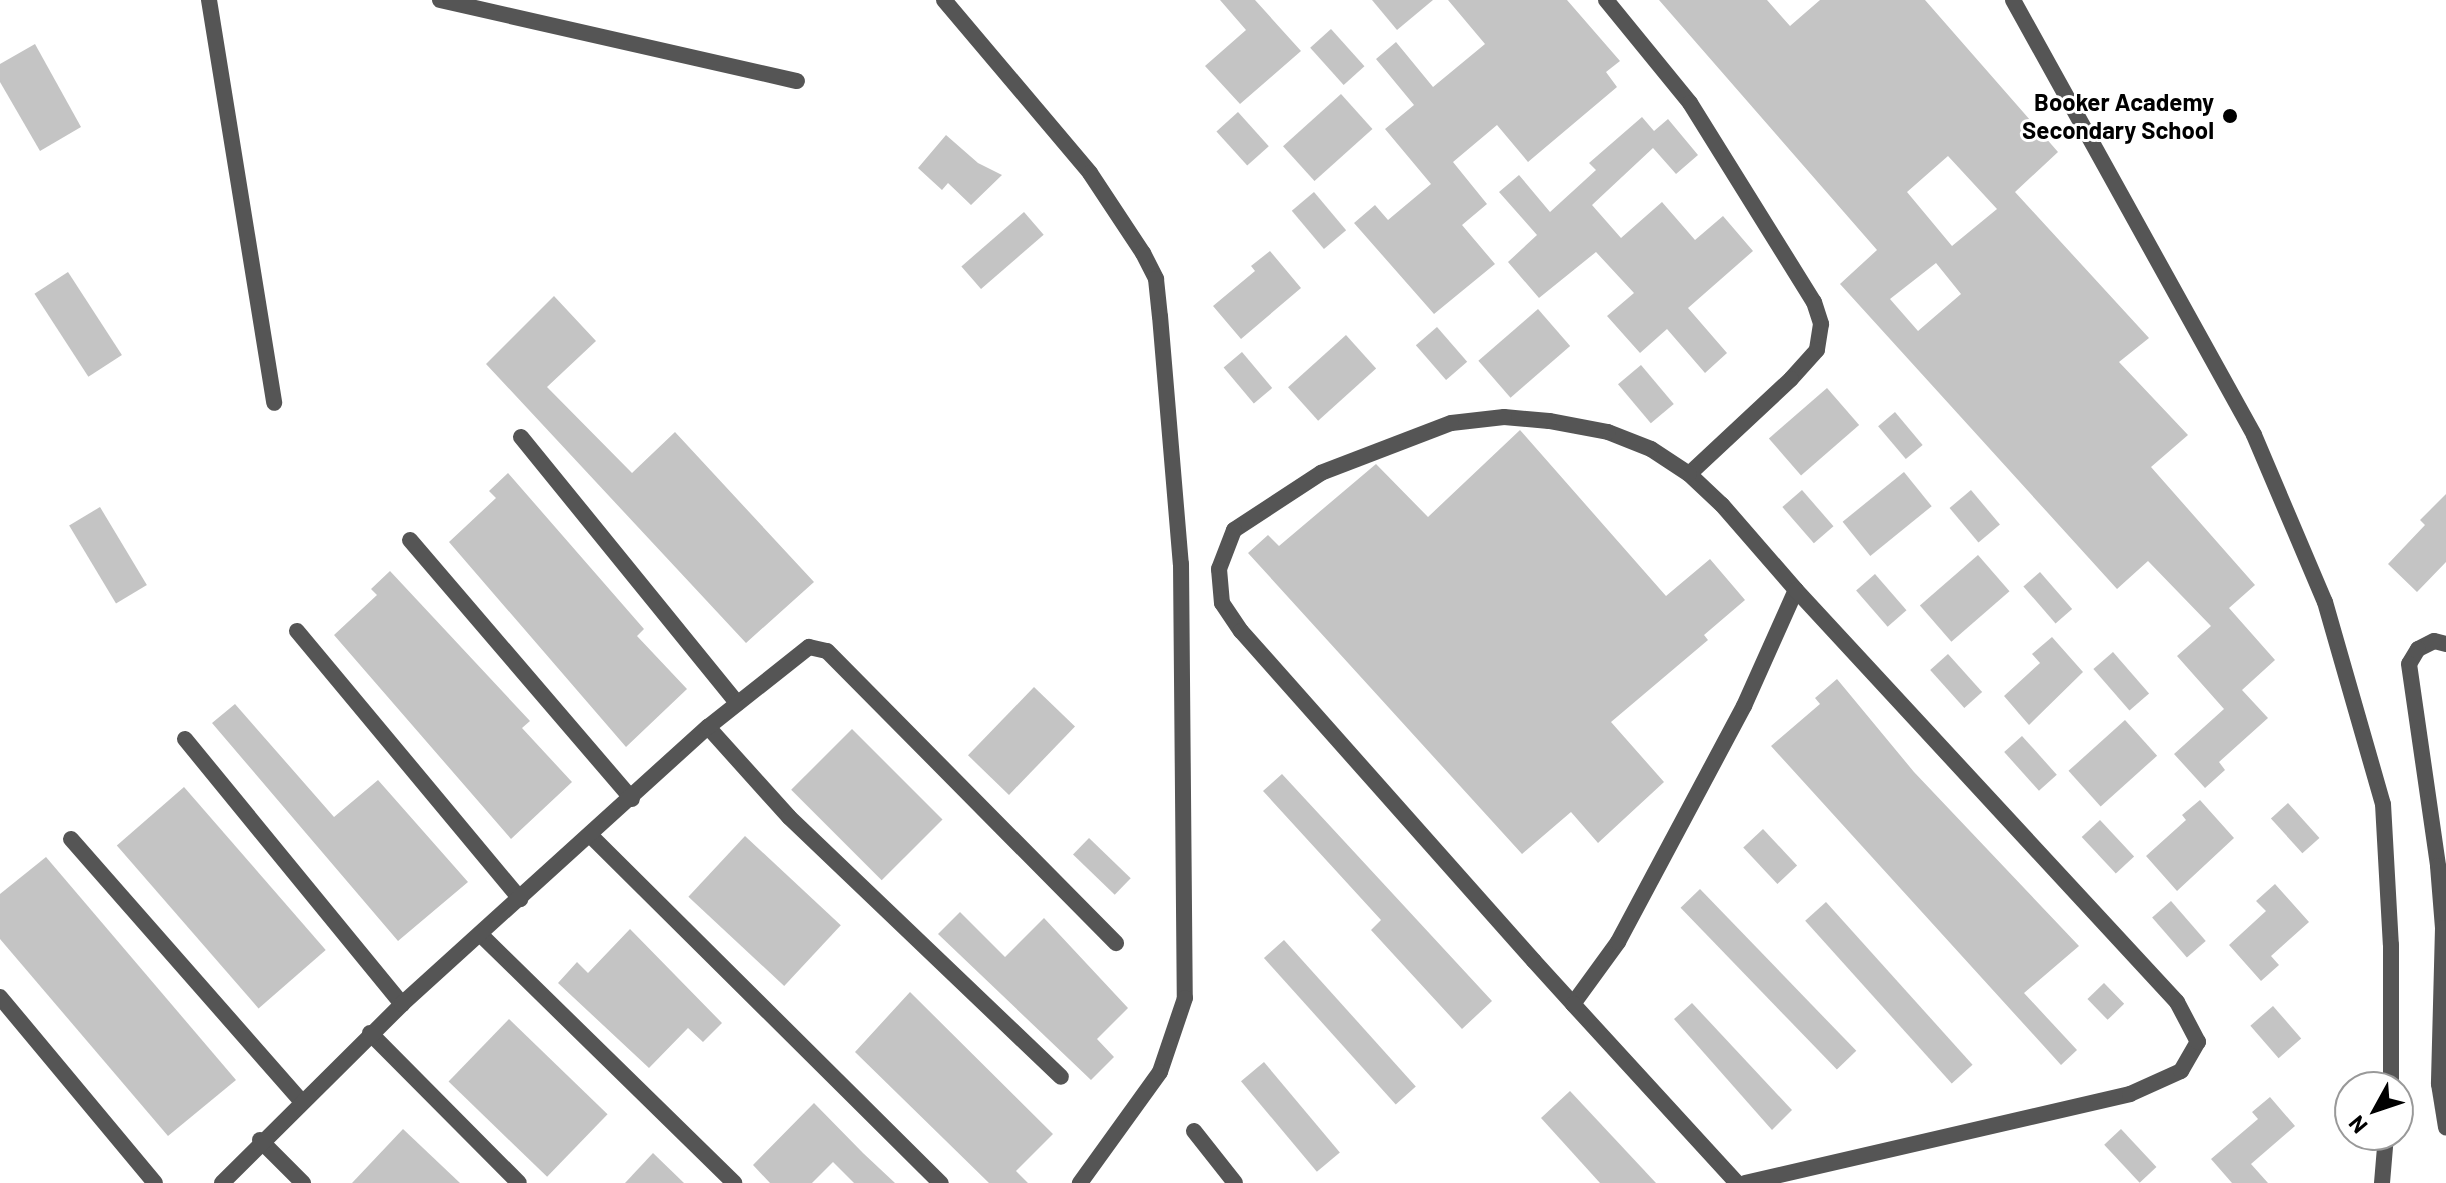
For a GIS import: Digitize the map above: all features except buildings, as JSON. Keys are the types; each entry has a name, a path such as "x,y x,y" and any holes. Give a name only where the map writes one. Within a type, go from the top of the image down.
{"street":[{"path":"209,0 274,403"},
{"path":"440,0 797,81"},
{"path":"944,0 1090,173 1143,253 1156,279 1181,564 1185,998 1160,1072 1080,1183"},
{"path":"1606,0 1690,103 1814,302 1821,324 1817,350 1791,379 1689,474"},
{"path":"2013,0 2254,435 2325,602 2383,804 2391,945 2391,1071"},
{"path":"1737,1183 1241,631 1222,603 1219,569 1234,530 1321,473 1451,423 1504,417 1608,432 1651,449 1689,474 2177,1002 2198,1042 2181,1071 2130,1094 1745,1183"},
{"path":"521,437 737,703"},
{"path":"410,540 632,799"},
{"path":"1573,1004 1633,915 1744,706 1796,590"},
{"path":"297,631 520,899"},
{"path":"2446,644 2434,641 2418,649 2409,664 2438,866 2443,928 2439,1084 2446,1127"},
{"path":"222,1183 260,1140 370,1033 708,727 801,652 818,647 827,651 1116,943"},
{"path":"708,727 789,817 1061,1077"},
{"path":"185,739 402,1004"},
{"path":"591,836 941,1183"},
{"path":"71,839 300,1100"},
{"path":"480,934 734,1183"},
{"path":"0,997 155,1183"},
{"path":"370,1033 519,1183"},
{"path":"1194,1131 1235,1183"},
{"path":"260,1140 303,1183"},
{"path":"2382,1183 2385,1151"}],"place":[{"name":"Booker Academy Secondary School","path":"2230,116"}]}
